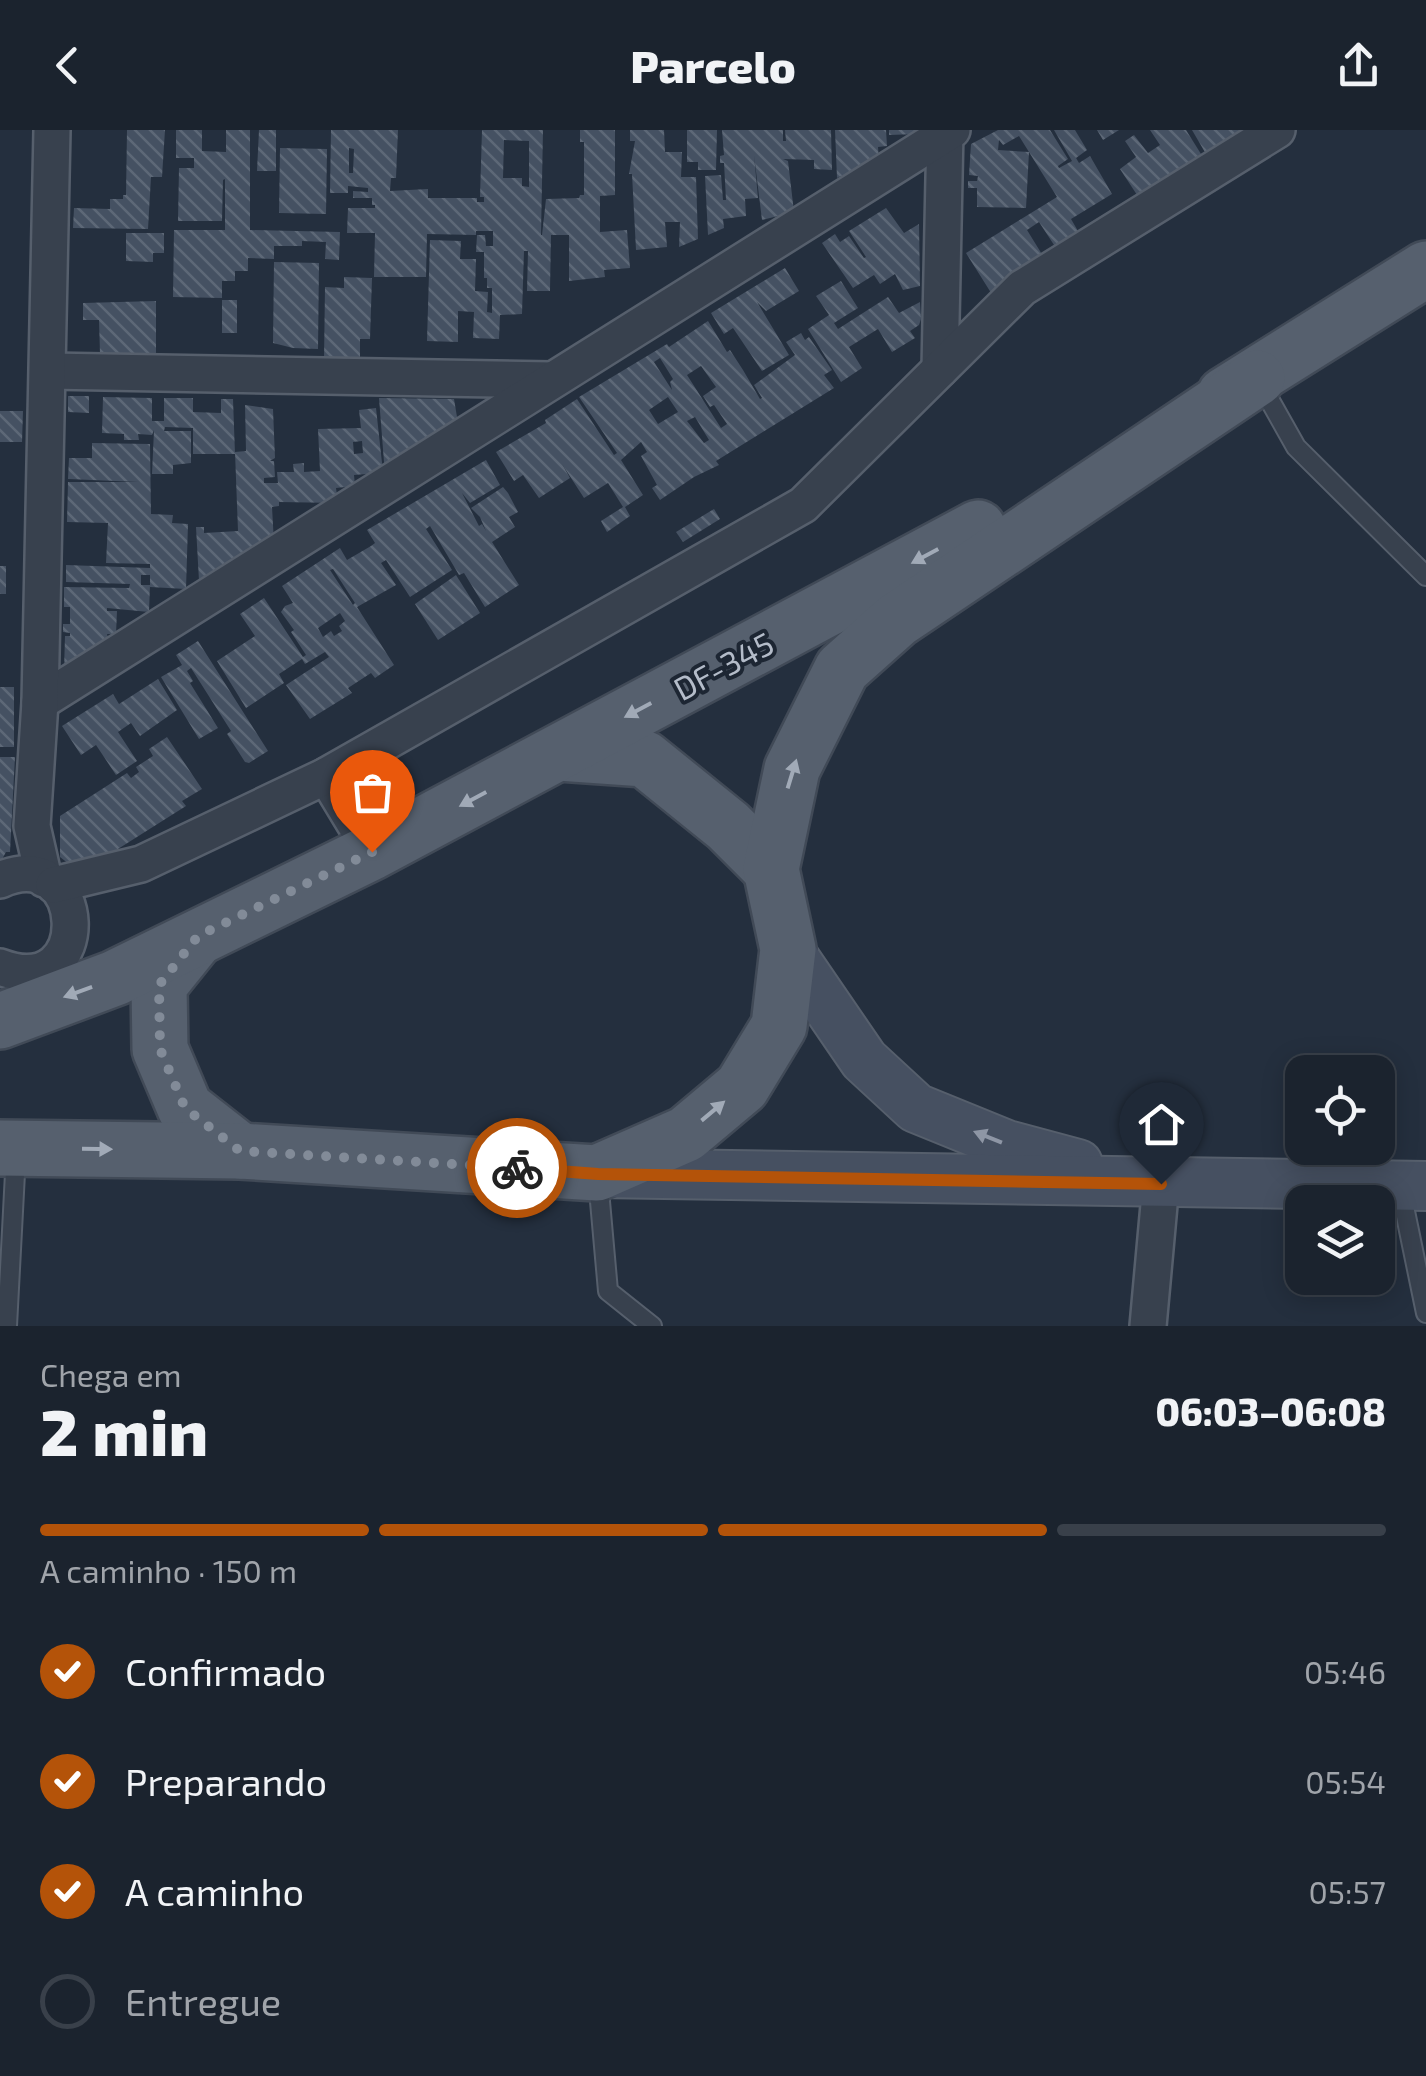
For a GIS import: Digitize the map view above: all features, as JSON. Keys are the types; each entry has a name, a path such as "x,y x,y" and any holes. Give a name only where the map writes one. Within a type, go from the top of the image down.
{"main road":[{"name":"DF-345","path":"772,869 792,769 842,669 896,620 1426,269"},
{"name":"DF-345","path":"0,1021 115,978 372,852 1257,378"},
{"path":"559,753 645,759 728,826 772,869 788,949 779,1026 742,1087 686,1134 598,1174"},
{"path":"198,936 159,985 160,1049 185,1108 240,1151"},
{"path":"788,949 864,1060 916,1108 1007,1145 1155,1183"},
{"path":"8,1148 240,1151 598,1174 1413,1186"}],"street":[{"path":"27,880 40,702 52,130"},
{"path":"72,928 141,864 326,776 803,505 1022,288 1277,130"},
{"path":"40,702 947,132"},
{"path":"940,369 947,132"},
{"path":"49,371 552,380"},
{"path":"326,776 372,852"},
{"path":"27,880 141,864"},
{"path":"0,967 23,973 46,966 64,951 72,928 69,904 27,880"},
{"path":"1148,1326 1155,1183"}],"lane":[{"path":"1257,378 1296,448 1426,576"},
{"path":"6,1326 8,1148"},
{"path":"598,1174 608,1290 652,1326"},
{"path":"1413,1186 1426,1313"}],"building":[{"path":"127,130 165,130 162,177 151,177 148,229 73,228 74,208 110,209 110,199 123,199 126,195"},
{"path":"176,130 202,130 202,151 226,152 226,130 250,130 250,230 340,232 339,260 325,259 326,242 274,246 274,259 248,258 248,271 235,271 235,281 222,281 222,298 173,297 174,230 225,230 225,179 222,221 178,221 179,168 194,168 194,158 176,158"},
{"path":"259,130 276,130 276,171 257,171"},
{"path":"331,130 398,130 396,178 391,178 390,191 428,189 428,198 477,198 477,202 484,202 484,197 480,197 482,130 543,130 542,235 546,199 584,195 584,142 580,142 580,130 615,130 615,195 600,196 600,232 627,230 630,268 604,270 605,277 569,281 569,235 551,235 550,291 527,291 528,251 524,251 522,314 500,315 499,339 473,338 474,312 458,311 458,342 427,341 430,240 461,241 460,259 476,259 475,291 488,292 487,312 492,313 492,288 487,288 484,278 484,252 476,252 477,235 485,235 486,246 493,246 493,231 476,231 476,235 427,234 426,277 374,277 375,233 347,233 348,208 375,208 372,198 353,198 353,191 368,192 368,188 348,186 348,193 330,193","holes":["504,140 529,141 529,187 522,186 522,178 503,178","349,148 354,149 353,173 349,173"]},
{"path":"630,130 664,130 665,152 682,152 681,177 696,177 698,239 679,247 680,222 665,222 667,247 636,250 629,174 635,141 630,141"},
{"path":"687,130 717,130 716,170 698,170 698,162 687,162"},
{"path":"722,130 783,130 786,141 785,130 831,130 832,170 814,169 814,160 783,159 788,161 794,212 762,220 754,155 758,198 745,199 746,216 723,219 724,228 708,235 705,176 721,175 726,200 724,163 720,163 720,156 724,155"},
{"path":"835,130 886,130 887,146 878,147 879,159 837,178"},
{"path":"889,130 918,130 918,134 889,135"},
{"path":"998,130 1050,130 1068,159 1059,168 1072,161 1054,130 1075,130 1087,150 1076,158 1079,163 1090,156 1112,194 1071,219 1082,238 1056,248 1039,222 1027,230 1048,264 993,296 966,253 1057,197 1029,152 1026,208 977,207 977,188 968,188 968,181 977,181 978,176 969,175 971,144","holes":["1019,136 1029,152 998,150 999,140 1003,145"]},
{"path":"1097,130 1119,130 1103,140"},
{"path":"1150,130 1186,130 1201,154 1164,178 1166,182 1141,201 1120,169 1136,157 1125,141 1134,135 1148,153 1160,145"},
{"path":"1192,130 1245,130 1206,154"},
{"path":"280,148 327,149 326,214 279,213"},
{"path":"886,208 904,233 919,224 920,286 903,290 895,274 880,284 874,275 853,288 822,243 835,234 840,242 849,236 866,257 849,231"},
{"path":"126,233 164,233 164,253 153,253 153,262 126,261"},
{"path":"274,262 319,263 318,349 273,343"},
{"path":"785,268 799,291 766,311 757,302 789,355 762,371 733,328 724,334 711,313"},
{"path":"344,277 372,278 370,339 360,339 360,361 324,360 325,287 344,288"},
{"path":"841,281 858,308 834,323 838,329 888,297 899,313 920,302 921,319 910,331 915,338 892,352 878,329 849,347 862,368 841,382 808,329 829,315 816,296"},
{"path":"222,300 237,300 237,333 222,333"},
{"path":"156,301 156,357 100,354 99,320 83,320 83,303"},
{"path":"708,321 760,399 754,385 795,355 786,342 801,333 805,340 809,337 832,370 824,375 834,388 660,500 652,488 657,485 641,456 647,452 641,442 621,460 643,495 625,507 630,516 607,532 601,521 623,507 608,483 584,498 562,464 570,478 539,498 523,475 514,481 496,452 546,423 577,399 614,455 617,453 579,397 667,344 669,347","holes":["660,358 673,379 672,390 654,362","701,366 716,387 703,396 727,424 721,428 687,375","668,397 678,412 658,424 649,410","695,417 709,440 704,443 687,421"]},
{"path":"68,396 89,396 89,413 68,412"},
{"path":"103,397 152,398 152,421 164,421 164,398 193,398 193,412 221,413 221,399 233,399 235,454 193,454 193,428 165,427 164,431 191,431 191,463 173,465 173,474 152,474 154,430 152,435 138,434 139,440 124,440 124,434 102,433"},
{"path":"379,398 454,399 459,429 385,475"},
{"path":"245,405 273,409 275,458 270,461 274,461 275,477 264,478 264,483 278,483 277,472 294,472 293,464 304,463 304,472 320,471 318,429 361,428 359,410 376,408 383,472 366,482 366,474 354,475 355,486 336,488 338,503 279,502 279,506 272,507 274,543 214,580 199,581 196,527 204,527 204,533 238,531 235,452 246,451","holes":["362,441 363,453 354,454 353,442"]},
{"path":"0,411 23,411 22,442 0,442"},
{"path":"92,443 150,444 151,514 173,515 172,523 188,524 186,589 150,585 149,612 107,608 117,611 116,634 107,634 110,645 64,670 65,636 70,633 63,632 63,624 70,624 70,607 64,607 64,587 129,588 130,584 66,582 66,565 150,568 150,564 106,563 108,523 67,522 68,482 139,482 68,479 69,458 92,458","holes":["141,575 150,575 150,585 141,585"]},
{"path":"486,460 500,485 470,503 462,493 479,526 482,524 486,531 480,517 471,508 503,487 508,493 518,512 509,517 515,527 492,542 519,585 485,607 464,573 459,575 430,526 426,529 452,570 410,597 386,560 381,563 396,585 357,607 394,665 375,678 371,673 348,688 352,693 310,719 286,685 329,657 325,652 305,664 302,659 279,674 284,683 246,708 217,661 255,636 240,614 264,598 303,657 306,655 291,632 294,630 281,612 293,603 282,586 340,548 347,560 371,546 375,543 367,530","holes":["330,570 355,603 353,605","340,613 345,621 339,626 342,631 334,636 331,631 323,637 318,628"]},
{"path":"714,509 720,519 683,542 676,532"},
{"path":"0,566 6,566 6,594 0,594"},
{"path":"456,575 480,613 438,640 415,604"},
{"path":"198,641 268,751 249,763 227,734 231,731 191,668 187,671 193,681 190,683 218,728 199,739 161,677 182,665 176,655"},
{"path":"158,679 177,710 140,736 131,723 118,732 137,761 116,775 96,745 81,755 62,726 113,694 119,704"},
{"path":"0,687 14,687 14,747 0,747"},
{"path":"167,737 202,789 182,801 186,806 78,871 60,857 60,816 127,773 131,778 139,772 136,767 153,756 149,749"},
{"path":"0,757 15,757 10,852 0,863"}],"way so far":[{"path":"372,852 198,936 159,985 160,1049 185,1108 240,1151 517,1168"}],"route":[{"path":"517,1168 598,1174 1161,1184"}]}
